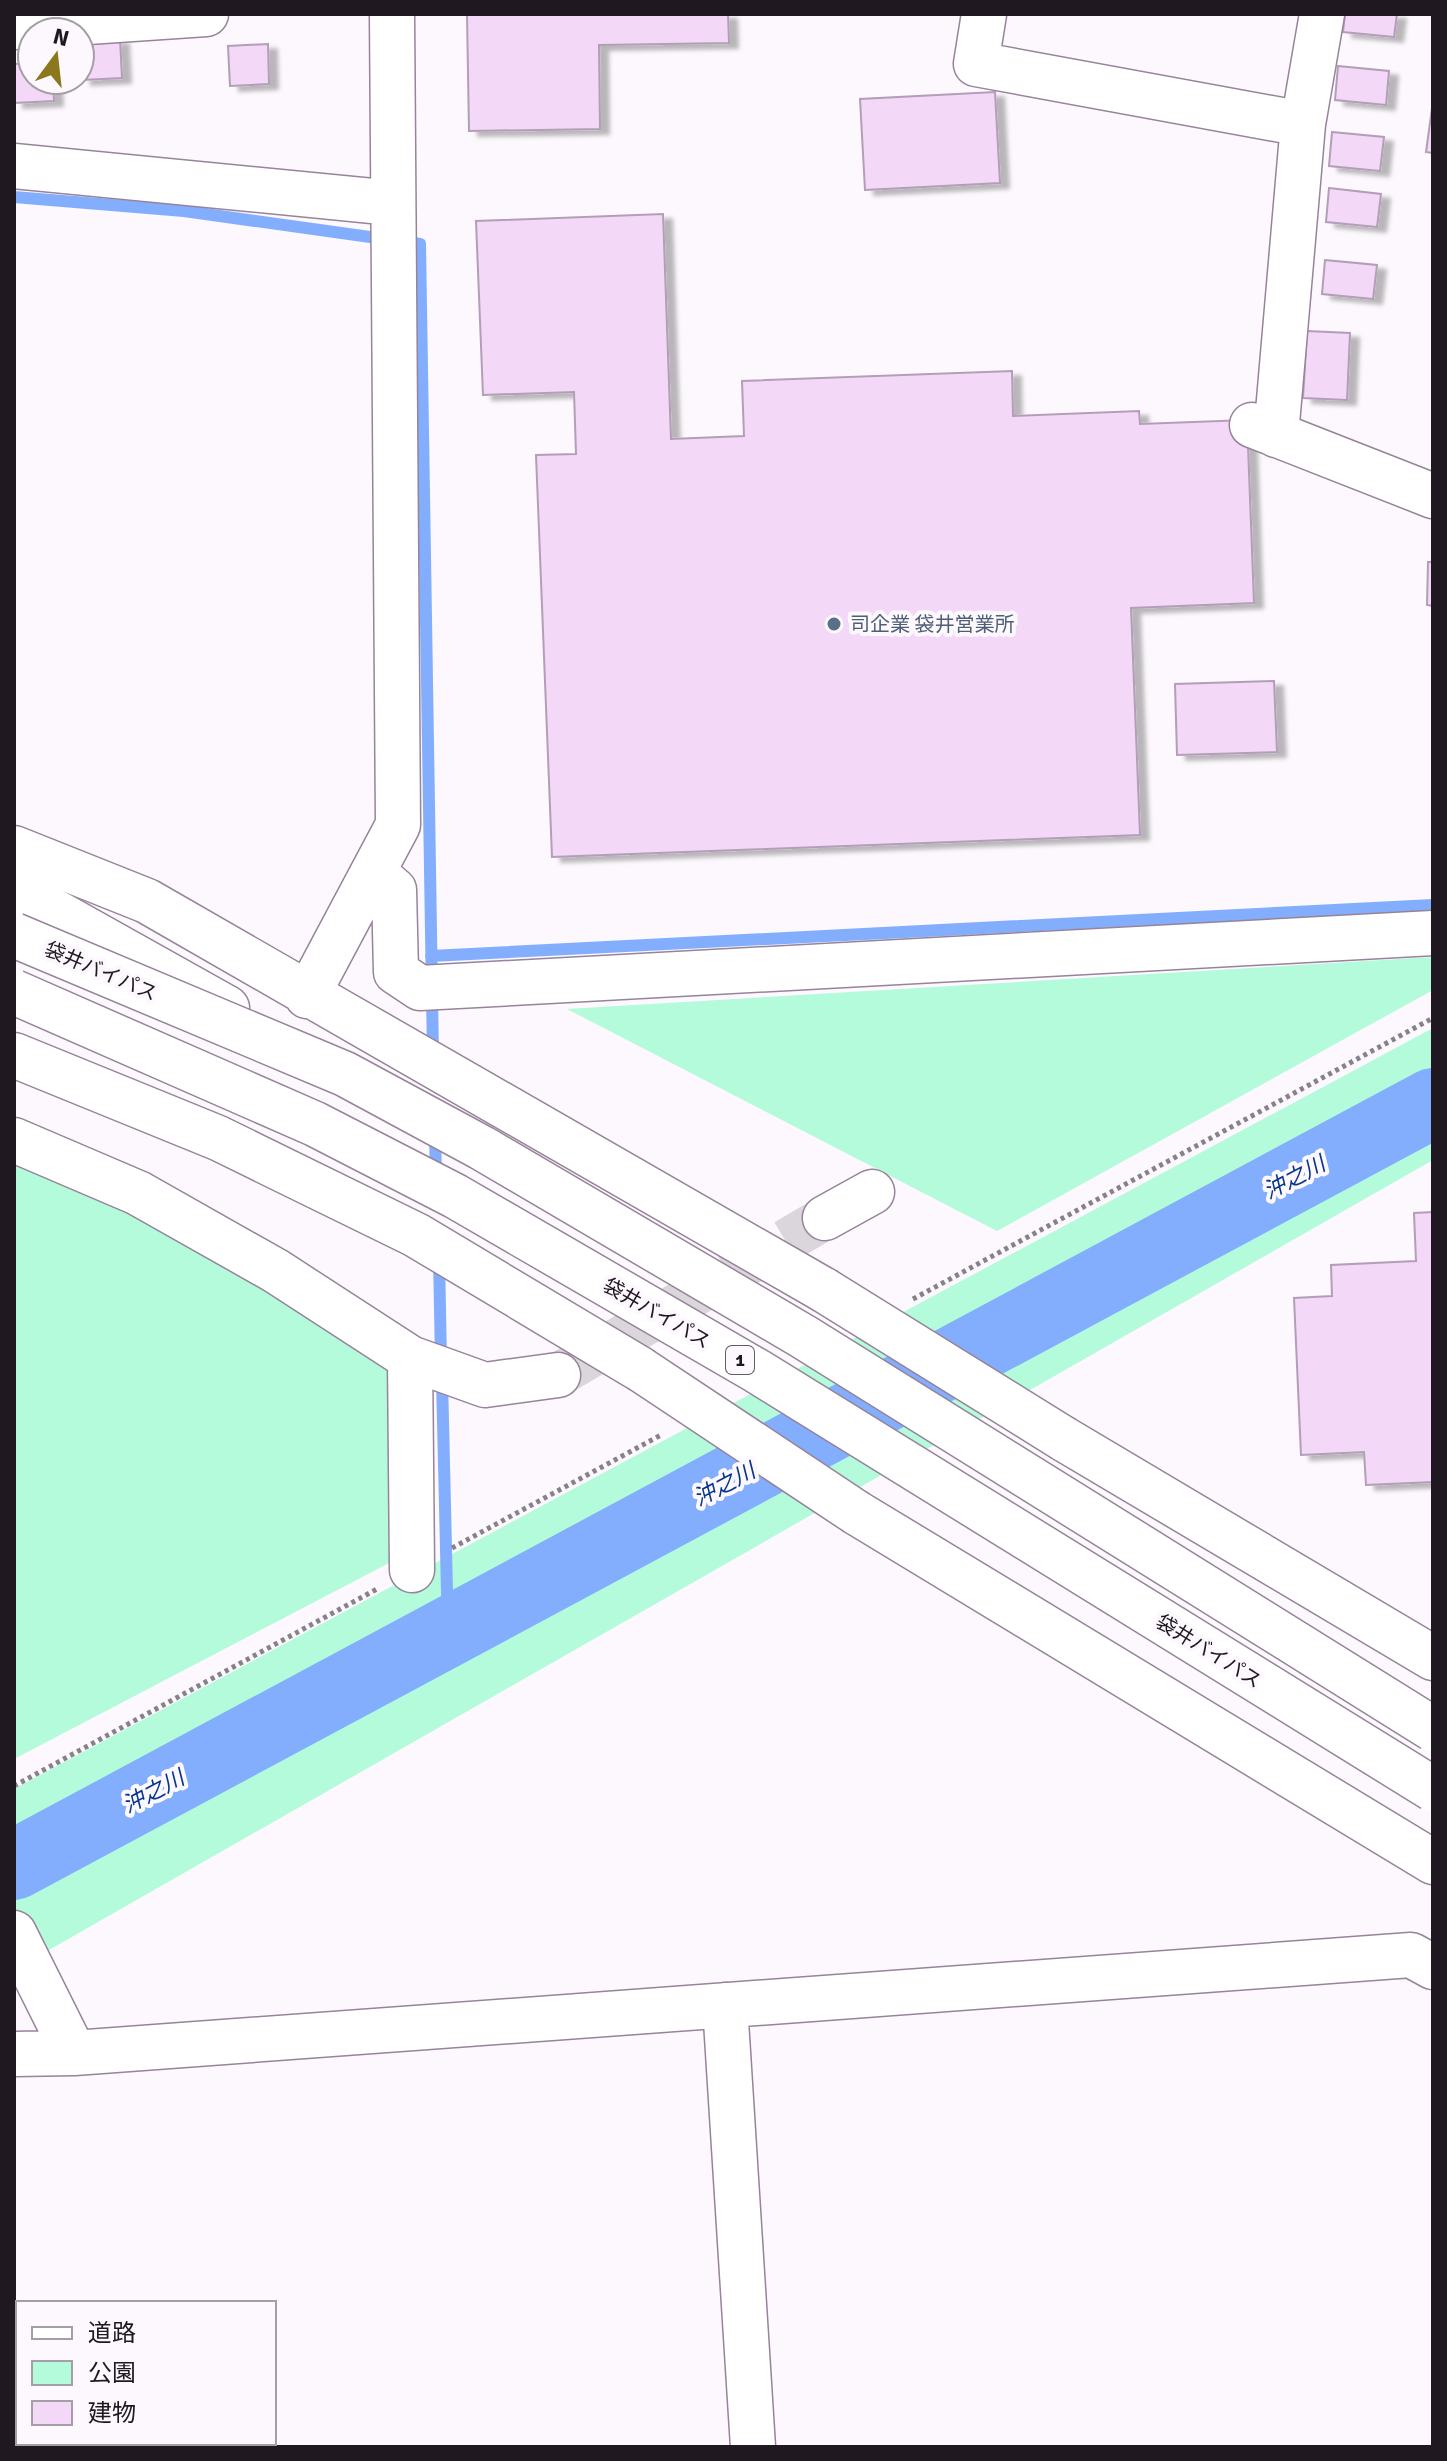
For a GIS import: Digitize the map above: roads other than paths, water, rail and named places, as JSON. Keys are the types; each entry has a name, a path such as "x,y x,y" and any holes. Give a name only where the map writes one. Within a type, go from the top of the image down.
{"main road":[{"path":"14,27 206,14"},
{"path":"307,996 398,825 392,14"},
{"path":"984,14 976,64 1303,124"},
{"path":"1322,14 1303,124 1264,430 1433,496"},
{"path":"14,166 393,203"},
{"path":"14,848 147,901 307,996 824,1290 1064,1439 1433,1658"},
{"path":"373,872 394,890 396,972 420,988 1433,933"},
{"path":"14,893 43,905 345,1074"},
{"name":"袋井バイパス","path":"14,935 345,1074 482,1148 804,1337 1433,1729"},
{"name":"袋井バイパス","path":"14,992 315,1124 455,1196 757,1371 1433,1789"},
{"path":"14,1010 315,1124"},
{"path":"14,1055 218,1138 416,1235 640,1369 857,1513 1433,1862"},
{"path":"14,1140 138,1193 276,1271 410,1358 485,1385 558,1375"},
{"path":"825,1218 872,1192"},
{"path":"410,1358 412,1570"},
{"path":"14,1933 74,2053"},
{"path":"14,2054 74,2053 1411,1955 1433,1967"},
{"path":"725,2005 753,2447"}],"waterway":[{"path":"14,197 184,211 420,244 433,1056"},
{"path":"431,956 1433,905"},
{"name":"沖之川","path":"14,1865 1433,1103"},
{"path":"435,1134 436,1176"},
{"path":"439,1258 441,1360"},
{"path":"442,1378 448,1635"}],"tunnel":[{"path":"558,1375 825,1218"}],"place":[{"name":"司企業 袋井営業所","path":"834,624"}]}
